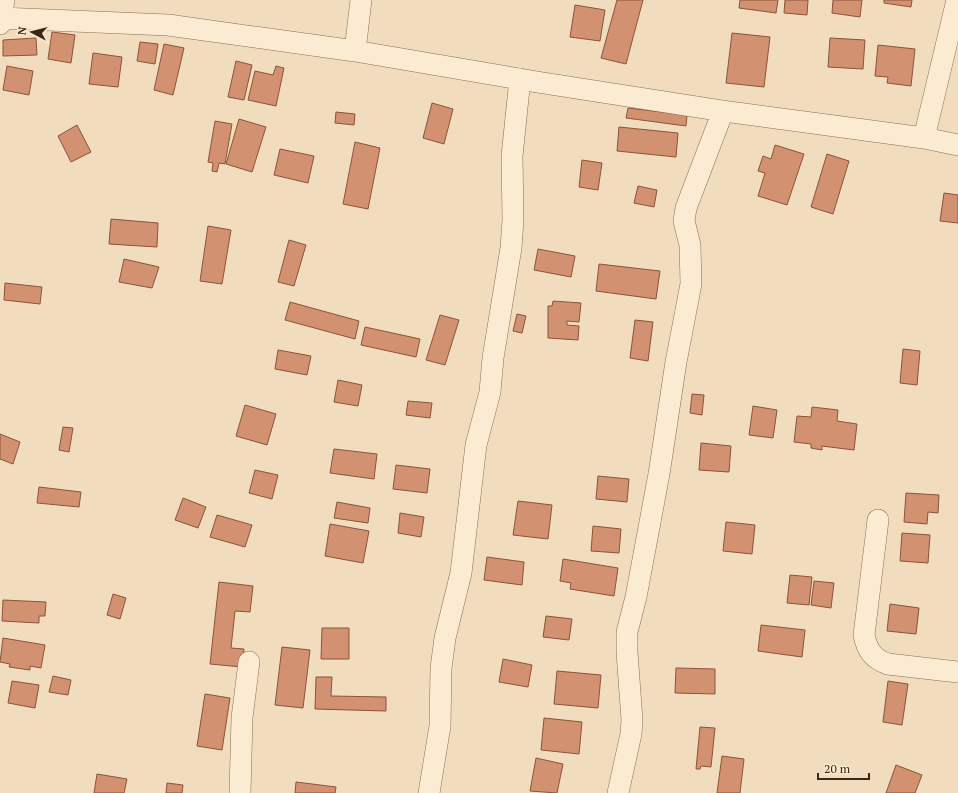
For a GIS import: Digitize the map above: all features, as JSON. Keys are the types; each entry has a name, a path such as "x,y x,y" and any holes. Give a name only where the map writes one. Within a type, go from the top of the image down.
{"street":[{"path":"354,51 361,0"},
{"path":"924,138 957,0"},
{"path":"2,10 168,25 354,51 723,111 924,138 958,145"},
{"path":"429,793 440,726 441,668 446,638 461,573 476,445 490,392 493,358 511,248 513,220 512,156 520,79"},
{"path":"618,793 631,734 632,720 627,632 636,597 658,482 676,362 691,284 690,245 684,221 686,208 723,111"},
{"path":"878,520 864,635 867,648 879,661 888,664 958,672"},
{"path":"240,793 242,718 249,662"}],"building":[{"path":"617,0 643,0 626,64 601,58"},
{"path":"740,0 778,0 776,13 739,8"},
{"path":"785,0 808,0 807,15 784,13"},
{"path":"833,0 862,0 860,17 832,13"},
{"path":"884,0 912,0 911,7 884,3"},
{"path":"575,5 605,10 600,41 570,37"},
{"path":"52,32 75,35 71,63 48,59"},
{"path":"732,33 770,37 764,87 726,83"},
{"path":"36,38 37,55 3,56 3,40"},
{"path":"830,38 865,40 863,69 828,67"},
{"path":"140,42 158,44 155,64 137,61"},
{"path":"164,44 184,48 173,95 154,90"},
{"path":"878,45 915,49 911,86 887,83 888,77 875,76"},
{"path":"93,53 122,57 118,87 89,84"},
{"path":"236,61 252,65 244,100 228,97"},
{"path":"7,66 33,71 29,95 3,90"},
{"path":"276,66 284,68 276,106 248,100 255,71 273,75"},
{"path":"432,103 453,109 444,144 423,138"},
{"path":"628,108 687,115 686,126 626,118"},
{"path":"336,112 355,114 354,125 335,123"},
{"path":"239,119 266,127 252,172 226,164"},
{"path":"215,121 232,124 225,164 219,163 217,172 212,171 213,163 208,162"},
{"path":"77,125 91,152 71,162 58,136"},
{"path":"619,127 678,133 676,157 617,151"},
{"path":"355,142 380,148 368,209 343,204"},
{"path":"775,145 804,154 787,205 758,196 765,173 758,171 763,156 771,159"},
{"path":"280,149 314,156 308,183 274,175"},
{"path":"827,154 849,161 833,214 811,207"},
{"path":"582,160 602,163 598,190 579,187"},
{"path":"638,186 657,190 654,207 634,203"},
{"path":"944,193 958,195 958,223 940,221"},
{"path":"111,219 158,223 157,247 109,244"},
{"path":"208,226 231,230 222,284 200,281"},
{"path":"289,240 306,245 294,286 278,282"},
{"path":"538,249 575,256 571,277 534,270"},
{"path":"124,259 159,267 152,288 119,282"},
{"path":"599,264 660,271 656,299 596,291"},
{"path":"5,283 42,287 40,304 4,300"},
{"path":"553,301 581,303 579,322 567,321 567,325 579,326 578,340 548,338 548,306 552,306"},
{"path":"290,302 359,321 355,339 285,320"},
{"path":"517,314 526,316 522,333 513,331"},
{"path":"440,315 459,320 445,365 426,360"},
{"path":"635,320 653,322 648,361 630,358"},
{"path":"365,327 420,339 416,357 361,345"},
{"path":"903,349 920,351 917,385 900,383"},
{"path":"278,350 311,356 307,375 275,369"},
{"path":"338,380 362,385 358,406 334,402"},
{"path":"692,394 704,395 702,415 690,413"},
{"path":"408,401 432,403 430,418 406,415"},
{"path":"245,405 276,414 267,445 236,436"},
{"path":"753,406 777,410 773,438 749,435"},
{"path":"812,407 838,410 837,421 857,424 854,450 822,446 822,450 811,448 811,444 794,442 797,416 811,417"},
{"path":"63,427 73,428 69,452 59,450"},
{"path":"0,434 20,442 13,464 0,459"},
{"path":"701,443 731,446 729,472 699,470"},
{"path":"334,449 377,454 374,479 330,473"},
{"path":"396,465 430,469 427,493 393,489"},
{"path":"255,470 278,475 272,499 249,493"},
{"path":"598,476 629,479 627,502 596,499"},
{"path":"39,487 81,492 79,507 37,503"},
{"path":"906,493 939,495 938,513 928,512 927,524 904,522"},
{"path":"183,498 206,507 198,528 175,520"},
{"path":"518,501 552,505 548,539 513,535"},
{"path":"337,502 370,508 368,523 334,518"},
{"path":"400,513 424,517 421,537 398,533"},
{"path":"217,515 252,525 245,547 210,537"},
{"path":"726,522 755,525 752,554 723,551"},
{"path":"330,524 369,531 363,563 325,556"},
{"path":"593,526 621,529 619,553 591,551"},
{"path":"902,533 930,535 928,563 900,561"},
{"path":"487,557 524,562 522,585 484,580"},
{"path":"563,559 618,568 614,596 570,589 571,583 560,581"},
{"path":"790,575 812,577 809,605 787,603"},
{"path":"814,581 834,583 831,608 811,605"},
{"path":"219,582 253,586 250,612 235,611 231,648 244,649 242,667 210,664"},
{"path":"113,594 126,598 120,619 107,615"},
{"path":"3,600 46,602 45,616 39,616 39,623 2,621"},
{"path":"890,604 919,608 916,634 887,631"},
{"path":"546,616 572,619 569,640 543,637"},
{"path":"761,625 805,630 802,657 758,651"},
{"path":"322,628 349,628 349,659 321,659"},
{"path":"3,638 45,645 41,668 30,666 30,670 9,667 10,664 0,662"},
{"path":"282,647 310,650 303,708 275,705"},
{"path":"503,659 532,665 528,687 499,682"},
{"path":"676,668 715,669 715,694 675,693"},
{"path":"557,671 601,675 598,708 554,704"},
{"path":"53,676 71,680 68,695 49,692"},
{"path":"316,677 332,677 331,696 386,697 386,711 315,709"},
{"path":"12,681 39,685 35,708 8,703"},
{"path":"888,681 908,684 902,725 883,722"},
{"path":"205,694 230,698 222,750 197,746"},
{"path":"544,718 582,722 579,754 541,750"},
{"path":"700,727 715,728 711,767 701,766 700,769 696,769"},
{"path":"722,756 744,759 740,793 717,793"},
{"path":"536,758 563,764 557,793 530,791"},
{"path":"896,765 922,775 915,793 886,793"},
{"path":"97,774 127,779 124,793 94,793"},
{"path":"296,782 336,787 335,793 295,793"},
{"path":"167,783 183,785 182,793 166,793"}]}
